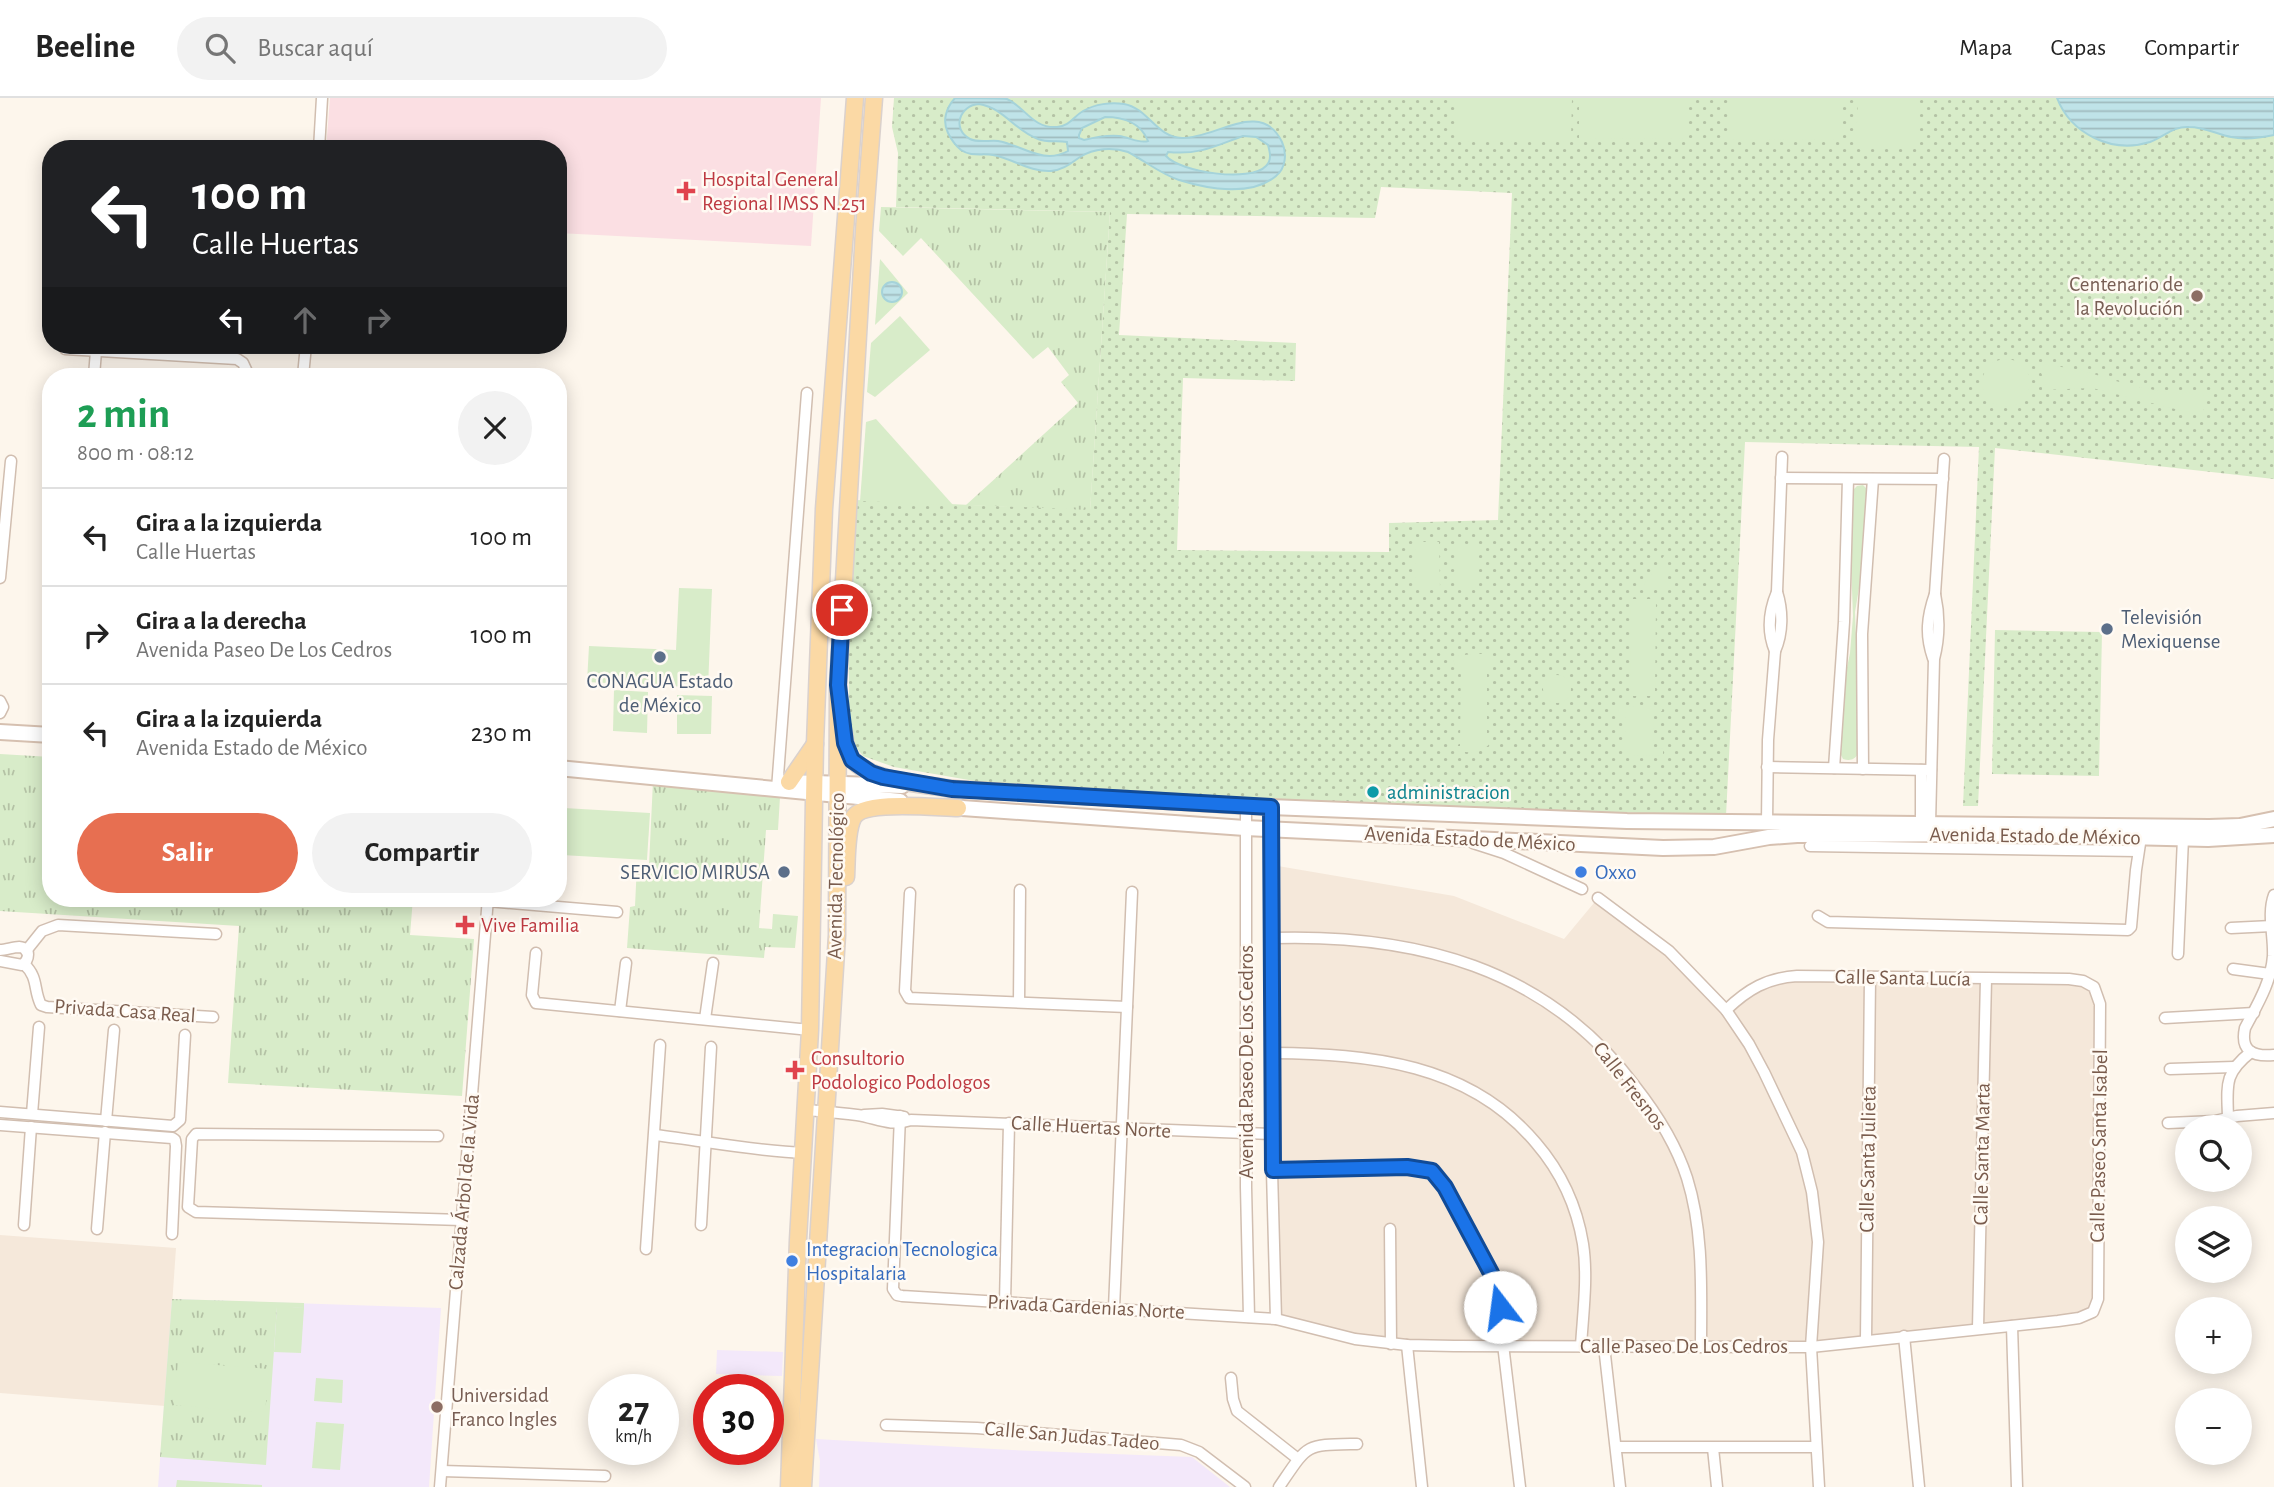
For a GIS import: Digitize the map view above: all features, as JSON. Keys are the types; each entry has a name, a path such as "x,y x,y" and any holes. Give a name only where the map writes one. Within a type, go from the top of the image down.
{"main road":[{"name":"Avenida Tecnológico","path":"789,1487 798,1240 810,1030 815,744 824,496 855,98"},
{"name":"Avenida Tecnológico","path":"803,1487 837,935 838,685 874,98"},
{"path":"838,685 845,743 852,760 860,767 883,777 952,789"},
{"path":"0,732 42,734"},
{"path":"0,741 42,743"},
{"path":"781,784 815,744"},
{"name":"Avenida Estado de México","path":"567,769 708,782 815,788 952,789 1246,806 1626,821 2209,827 2240,826 2274,818"},
{"name":"Avenida Estado de México","path":"837,788 958,808 1270,830 1663,848 1714,847 1797,835 1997,834 2139,844 2183,838 2237,839 2274,835"},
{"path":"837,935 844,905 851,825 856,814 876,806 958,808"},
{"path":"1343,833 1349,822 1349,810"},
{"path":"1368,834 1368,819 1374,812"}],"street":[{"path":"320,140 322,98"},
{"path":"149,354 237,359 246,368"},
{"path":"781,784 807,393"},
{"path":"1767,823 1767,767 1775,651 1780,640 1781,625 1781,605 1777,592 1782,457"},
{"path":"1926,824 1926,770 1934,659 1940,624 1935,594 1944,459"},
{"path":"0,578 11,461"},
{"path":"1781,478 1943,480"},
{"path":"1834,768 1843,634 1847,479"},
{"path":"1863,769 1862,634 1873,479"},
{"path":"0,701 3,707 0,713"},
{"path":"1767,767 1926,770"},
{"name":"Avenida Paseo De Los Cedros","path":"1246,806 1249,1317"},
{"name":"Avenida Paseo De Los Cedros","path":"1271,807 1271,1134 1276,1319"},
{"path":"2178,954 2183,838"},
{"path":"1458,839 1504,853 1582,889"},
{"path":"1810,846 2139,844 2131,927 2128,930 1828,922 1818,916"},
{"path":"1019,1002 1020,890"},
{"path":"1114,1308 1132,892"},
{"path":"910,893 905,991 908,998 1127,1007"},
{"path":"2274,895 2271,912 2274,954 2270,974 2244,1035 2246,1047 2251,1052 2274,1055"},
{"path":"1598,898 1669,951 1726,1010 1765,1072 1794,1132 1806,1164 1818,1242 1811,1347 1819,1487"},
{"name":"Calzada Árbol de la Vida","path":"440,1487 487,907"},
{"path":"567,907 617,912"},
{"path":"26,951 42,932 58,926 216,934"},
{"path":"2231,928 2272,926"},
{"name":"Calle Fresnos","path":"1273,938 1310,937 1393,945 1460,960 1498,975 1550,1004 1595,1040 1649,1104 1668,1134 1687,1178 1695,1212 1699,1251 1701,1347"},
{"path":"0,950 18,947 26,951 28,956 24,964 19,965 0,961"},
{"path":"536,953 532,996 536,1003 810,1030"},
{"path":"620,1010 626,963"},
{"path":"705,1019 712,963"},
{"name":"Privada Casa Real","path":"24,964 34,975 38,1000 41,1005 47,1007 214,1017"},
{"path":"2233,970 2270,974"},
{"name":"Calle Santa Lucía","path":"1726,1010 1749,990 1774,979 1797,976 2069,979 2090,983"},
{"name":"Calle Santa Julieta","path":"1867,1339 1870,978"},
{"name":"Calle Santa Marta","path":"1978,1328 1986,979"},
{"name":"Calle Paseo Santa Isabel","path":"2090,983 2098,993 2100,1004 2098,1299 2093,1312"},
{"path":"2165,1018 2253,1013"},
{"path":"32,1114 39,1027"},
{"path":"106,1121 114,1030"},
{"path":"0,1112 169,1126 177,1124 180,1119 184,1035"},
{"path":"646,1249 660,1045"},
{"path":"701,1224 711,1046"},
{"path":"2228,1115 2228,1088 2234,1067 2251,1052"},
{"path":"1272,1053 1364,1057 1410,1067 1465,1086 1507,1112 1550,1159 1576,1215 1583,1245 1584,1270 1581,1346"},
{"path":"2170,1069 2234,1067"},
{"name":"Calle Huertas Norte","path":"806,1110 911,1120 1271,1134"},
{"path":"2251,1115 2274,1113"},
{"name":"Privada Gardenias Norte","path":"900,1119 894,1286 897,1295 1276,1319"},
{"path":"1005,1303 1009,1123"},
{"path":"2168,1123 2175,1123"},
{"path":"0,1125 168,1137 175,1140 172,1234"},
{"path":"24,1225 31,1127"},
{"path":"97,1229 105,1132"},
{"path":"438,1136 196,1134 191,1139 188,1206 195,1212 462,1220"},
{"path":"654,1135 753,1150 805,1153"},
{"path":"1273,1170 1407,1167 1432,1171 1445,1187 1491,1273 1500,1307 1520,1487"},
{"path":"1390,1229 1391,1344"},
{"name":"Calle Paseo De Los Cedros","path":"1276,1319 1344,1337 1407,1345 1811,1347 2079,1318 2093,1312"},
{"path":"2012,1326 2017,1487"},
{"path":"1904,1336 1919,1487"},
{"path":"1407,1345 1422,1487"},
{"path":"1604,1346 1619,1487"},
{"path":"1231,1378 1237,1411 1298,1459"},
{"name":"Calle San Judas Tadeo","path":"886,1425 977,1428 1181,1445 1199,1452 1245,1487"},
{"path":"1279,1487 1298,1459 1313,1446 1357,1444"},
{"path":"1616,1447 1816,1447"},
{"path":"1713,1448 1717,1487"},
{"path":"442,1471 605,1476"}],"shaded area":[{"name":"Hospital General Regional IMSS N.251","path":"330,98 821,98 811,246 567,233 567,140 327,140"},
{"path":"1272,865 1454,896 1564,939 1598,898 1669,951 1726,1009 1784,977 2090,983 2100,1004 2098,1299 2093,1312 2058,1321 1811,1347 1391,1344 1276,1319"},
{"path":"0,1235 176,1248 165,1406 0,1393"},
{"path":"172,1299 441,1308 429,1487 158,1487"},
{"path":"717,1350 783,1352 782,1374 716,1374"},
{"path":"816,1439 1192,1457 1230,1487 819,1487 820,1461"}],"green space":[{"path":"894,98 2274,98 2274,479 1995,448 1978,806 1963,806 1979,447 1745,442 1726,816 1231,799 992,784 894,767 863,756 849,738 849,622 856,500 1090,510 1110,212 896,207 898,153 892,127","holes":["1381,187 1512,193 1498,520 1389,523 1389,552 1177,550 1183,378 1295,381 1296,343 1119,335 1127,214 1375,218"]},
{"path":"1456,98 1572,98 1571,142 1455,141"},
{"path":"1579,98 1688,98 1688,139 1579,138"},
{"path":"1729,98 1840,98 1840,140 1729,139"},
{"path":"1858,98 1917,98 1917,146 1856,146"},
{"path":"881,207 1110,212 1090,511 966,505 1078,403 1061,382 1069,375 1048,347 1033,359 921,238 903,256 879,231"},
{"path":"880,259 908,293 875,325"},
{"path":"900,316 930,350 875,397 867,392 871,343"},
{"path":"2006,359 2023,366 2030,383 2023,400 2006,407 1989,400 1982,383 1989,366"},
{"path":"2038,366 2071,368 2153,390 2204,394 2203,416 2092,388 2042,390 2042,375"},
{"path":"876,419 953,505 860,501 866,422"},
{"path":"1863,485 1868,490 1865,552 1855,612 1858,754 1848,760 1841,755 1843,687 1850,653 1853,616 1853,500 1854,489"},
{"path":"1416,542 1439,542 1440,588 1416,588"},
{"path":"1456,543 1478,545 1479,588 1455,587"},
{"path":"1666,553 1665,586 1643,586"},
{"path":"679,588 712,589 708,688 587,682 589,646 676,650"},
{"path":"1631,599 1656,599 1655,696 1630,696"},
{"path":"1995,630 2102,632 2099,776 1992,774"},
{"path":"1488,654 1494,658 1495,664 1487,665 1487,738 1493,738 1482,750 1465,752 1454,750 1453,746 1460,746 1461,665 1455,665 1453,660 1457,656"},
{"path":"1557,675 1567,679 1571,689 1567,699 1557,703 1547,699 1543,689 1547,679"},
{"path":"614,690 648,692 647,733 613,731"},
{"path":"677,695 712,696 711,734 677,734"},
{"path":"1621,706 1663,707 1662,711 1654,711 1653,748 1663,749 1663,756 1633,755 1620,748 1618,742 1626,742 1626,713 1619,712"},
{"path":"0,754 42,756 42,907 412,907 410,935 474,939 462,1096 228,1083 239,926 0,911"},
{"path":"653,781 780,797 778,830 766,830 759,928 772,929 773,914 798,916 795,948 765,947 764,958 627,948 630,907 635,906 637,864 649,865"},
{"path":"567,808 650,813 647,860 567,855"},
{"path":"172,1299 304,1303 304,1308 277,1307 266,1465 160,1457"},
{"path":"277,1306 304,1308 301,1353 274,1352"},
{"path":"178,1362 269,1369 265,1413 174,1405"},
{"path":"316,1378 343,1380 342,1403 314,1401"},
{"path":"316,1422 344,1424 340,1470 312,1468"},
{"path":"177,1480 262,1485 262,1487 176,1487"}],"water":[{"path":"955,98 1007,99 1035,121 1049,127 1065,125 1093,107 1108,103 1124,104 1140,111 1165,133 1182,138 1195,137 1236,124 1262,123 1273,129 1282,142 1285,160 1282,169 1266,183 1242,189 1216,188 1179,180 1128,152 1116,149 1091,152 1067,166 1043,171 1001,157 961,150 951,138 945,124 947,110","holes":["979,104 996,110 1038,139 1067,142 1068,151 1059,155 1041,155 1007,143 970,139 964,135 959,124 963,113 972,105","1105,117 1131,122 1141,130 1148,141 1115,136 1084,140 1079,138 1082,128","1243,136 1256,137 1268,145 1269,161 1258,171 1231,175 1185,167 1166,156 1168,152 1198,151"]},
{"path":"2057,98 2274,98 2274,135 2242,138 2200,128 2183,127 2150,142 2136,145 2108,143 2094,138 2072,122"},
{"path":"892,282 899,285 902,292 899,299 892,302 885,299 882,292 885,285"}],"place":[{"name":"Hospital General Regional IMSS N.251","path":"686,191"},
{"name":"Centenario de la Revolución","path":"2197,296"},
{"name":"Televisión Mexiquense","path":"2107,629"},
{"name":"CONAGUA Estado de México","path":"660,657"},
{"name":"administracion","path":"1373,792"},
{"name":"SERVICIO MIRUSA","path":"784,872"},
{"name":"Oxxo","path":"1581,872"},
{"name":"Vive Familia","path":"465,925"},
{"name":"Consultorio Podologico Podologos","path":"795,1070"},
{"name":"Integracion Tecnologica Hospitalaria","path":"792,1261"},
{"name":"Universidad Franco Ingles","path":"437,1407"}],"route":[{"path":"842,610 838,685 845,743 852,760 871,773 952,789 1271,807 1273,1170 1420,1167 1432,1171 1445,1187 1491,1273 1500,1307"}]}
